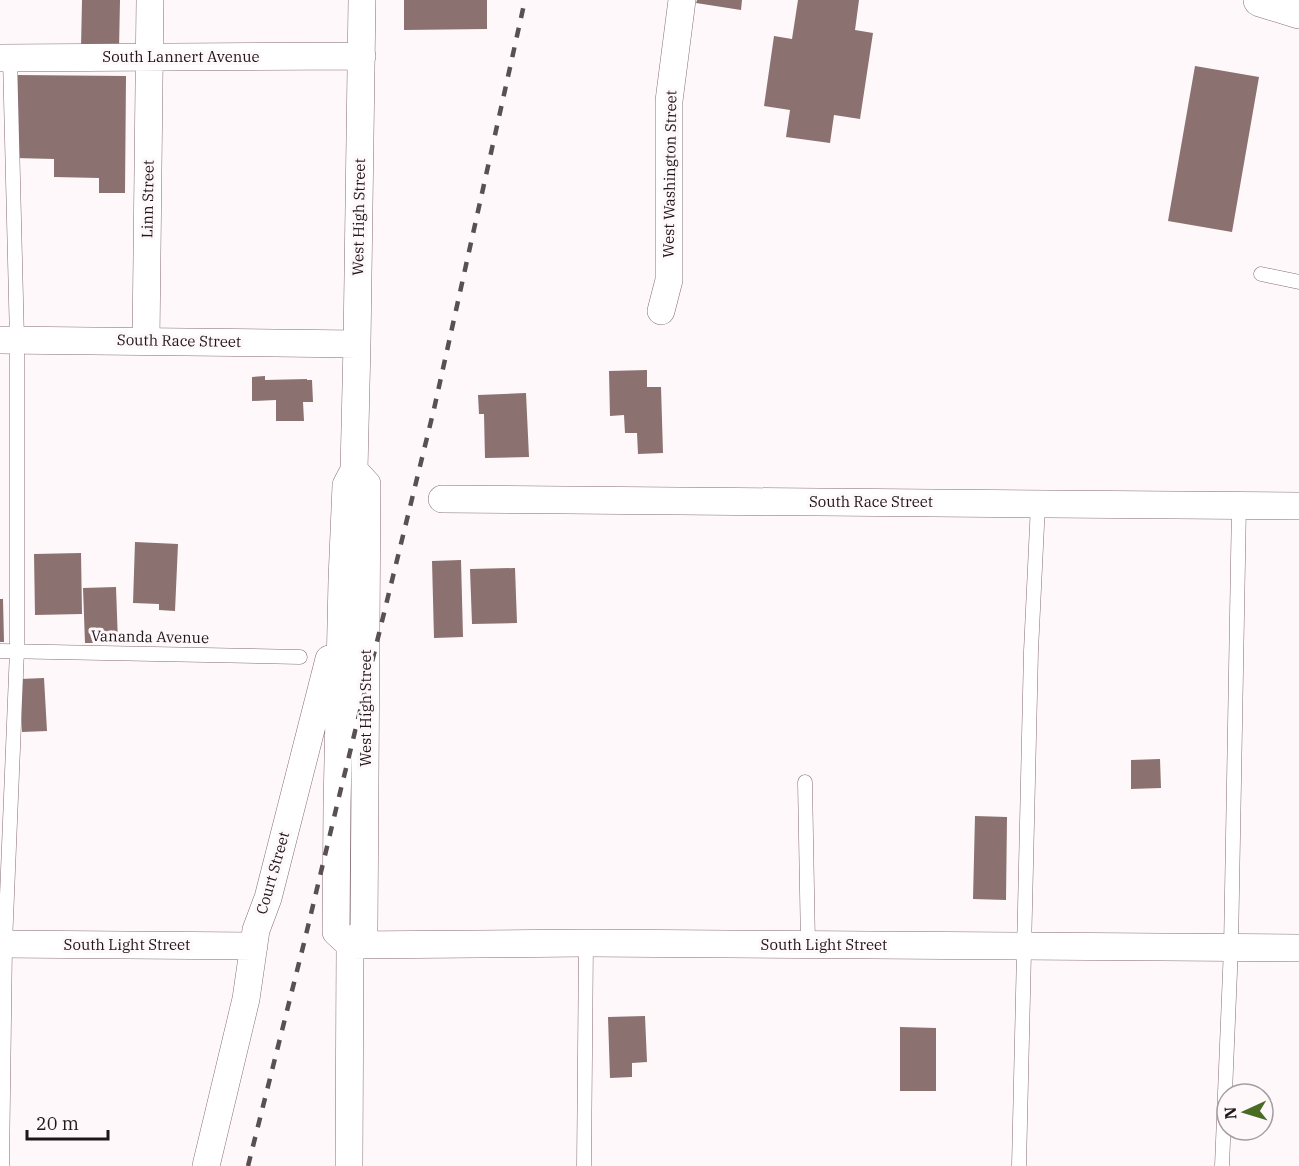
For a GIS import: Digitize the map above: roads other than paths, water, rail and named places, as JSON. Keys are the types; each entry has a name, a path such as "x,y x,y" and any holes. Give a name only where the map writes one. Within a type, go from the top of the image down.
{"main road":[{"path":"1260,0 1299,12"}],"street":[{"name":"Linn Street","path":"146,340 150,0"},
{"name":"West High Street","path":"350,945 336,932 337,805 345,485 354,470 362,0"},
{"name":"West Washington Street","path":"661,311 669,280 669,101 682,0"},
{"name":"South Lannert Avenue","path":"5,58 362,56"},
{"name":"South Race Street","path":"9,340 357,344"},
{"name":"West High Street","path":"349,1166 350,945 364,930 367,484 354,470"},
{"name":"South Race Street","path":"442,499 1299,506"},
{"name":"Court Street","path":"206,1166 246,999 256,930 267,898 331,651 342,580"},
{"name":"South Light Street","path":"350,945 586,943 1299,948"},
{"name":"South Light Street","path":"3,944 254,946"}],"lane":[{"path":"2,1166 3,944 17,650 5,58"},
{"path":"1261,274 1299,282"},
{"path":"1018,1166 1031,651 1038,504"},
{"path":"1222,1166 1231,947 1239,505"},
{"name":"Vananda Avenue","path":"0,651 300,657"},
{"path":"805,782 808,945"},
{"path":"584,1166 586,943"}],"railway":[{"path":"248,1166 434,409 525,0"}]}
